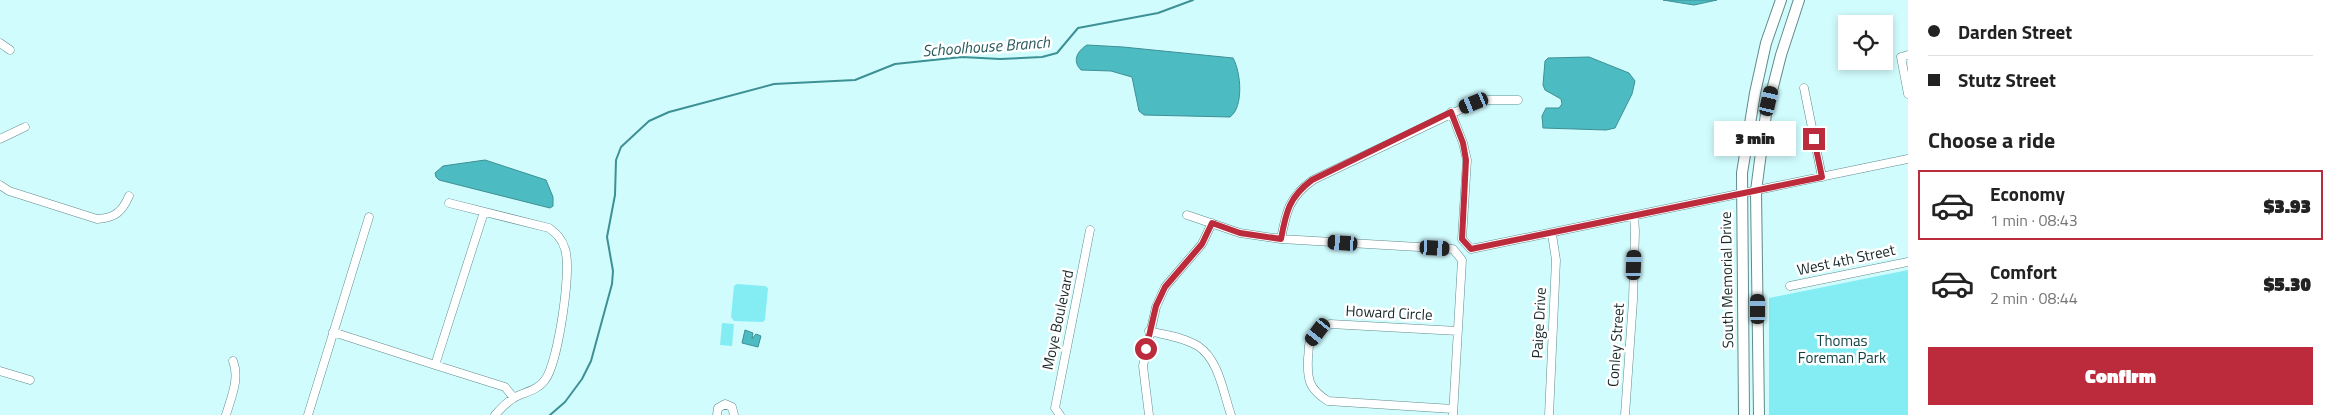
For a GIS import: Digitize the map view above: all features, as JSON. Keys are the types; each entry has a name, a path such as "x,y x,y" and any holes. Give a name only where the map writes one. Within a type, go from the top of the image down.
{"main road":[{"name":"South Memorial Drive","path":"1744,415 1741,194 1744,157 1766,43 1781,0"},
{"name":"South Memorial Drive","path":"1759,415 1756,191 1766,114 1781,55 1799,0"}],"street":[{"path":"0,43 10,50"},
{"path":"1904,56 1908,94"},
{"path":"1804,88 1822,177"},
{"path":"1281,239 1287,209 1298,190 1312,180 1451,112 1474,103 1488,100 1518,100"},
{"path":"1451,112 1463,143 1466,160 1462,239 1471,249 1552,234 1908,159"},
{"path":"0,139 25,127"},
{"path":"0,185 9,191 97,219 108,218 123,210 129,196"},
{"path":"450,203 520,219 549,228 560,236 566,249 568,265 567,285 555,353 545,380 536,388 514,398 495,415"},
{"path":"436,365 484,212"},
{"path":"1188,215 1240,233 1281,239 1453,249 1462,260 1453,412"},
{"name":"Conley Street","path":"1625,415 1633,300 1636,231 1634,216"},
{"path":"308,415 369,217"},
{"path":"1149,415 1143,366 1149,331 1156,306 1165,287 1202,244 1212,223"},
{"name":"Moye Boulevard","path":"1060,415 1055,408 1090,230"},
{"name":"Paige Drive","path":"1549,415 1556,260 1552,234"},
{"name":"West 4th Street","path":"1790,286 1908,262"},
{"name":"Howard Circle","path":"1453,412 1328,401 1316,393 1310,384 1308,372 1309,344 1318,332 1330,324 1458,331"},
{"path":"1149,331 1182,339 1198,346 1214,363 1231,415"},
{"path":"333,332 505,388 514,398"},
{"path":"226,415 235,385 236,368 233,361"},
{"path":"0,371 30,380"},
{"path":"717,415 718,408 725,404 732,407 734,415"}],"green space":[{"name":"Thomas Foreman Park","path":"1908,270 1908,415 1769,415 1769,298"},
{"path":"737,284 765,286 768,288 765,320 763,322 734,321 731,317 734,286"},
{"path":"722,323 734,324 732,346 720,345"}],"shaded area":[{"path":"1663,0 1717,0 1694,5"},
{"path":"1087,45 1233,58 1238,72 1240,89 1238,106 1230,117 1144,115 1139,111 1132,77 1111,71 1081,70 1078,67 1076,60 1078,53"},
{"path":"1589,57 1629,73 1635,81 1632,94 1615,128 1606,130 1543,128 1542,116 1546,108 1559,108 1562,104 1561,99 1545,90 1543,85 1545,61 1548,58"},
{"path":"485,160 546,180 553,197 553,206 550,208 439,180 436,177 435,173 443,166"},
{"path":"745,330 753,333 752,339 756,334 761,336 758,347 742,343"}],"waterway":[{"name":"Schoolhouse Branch","path":"550,415 565,402 582,379 591,361 612,284 613,271 607,237 615,195 616,160 621,147 649,121 669,112 774,84 855,80 895,64 962,57 1000,59 1042,57 1057,53 1078,28 1158,13 1193,0"}],"route":[{"path":"1146,349 1156,306 1165,287 1202,244 1212,223 1240,233 1281,239 1287,209 1298,190 1312,180 1451,112 1463,143 1466,160 1462,239 1471,249 1822,177 1814,139"}]}
